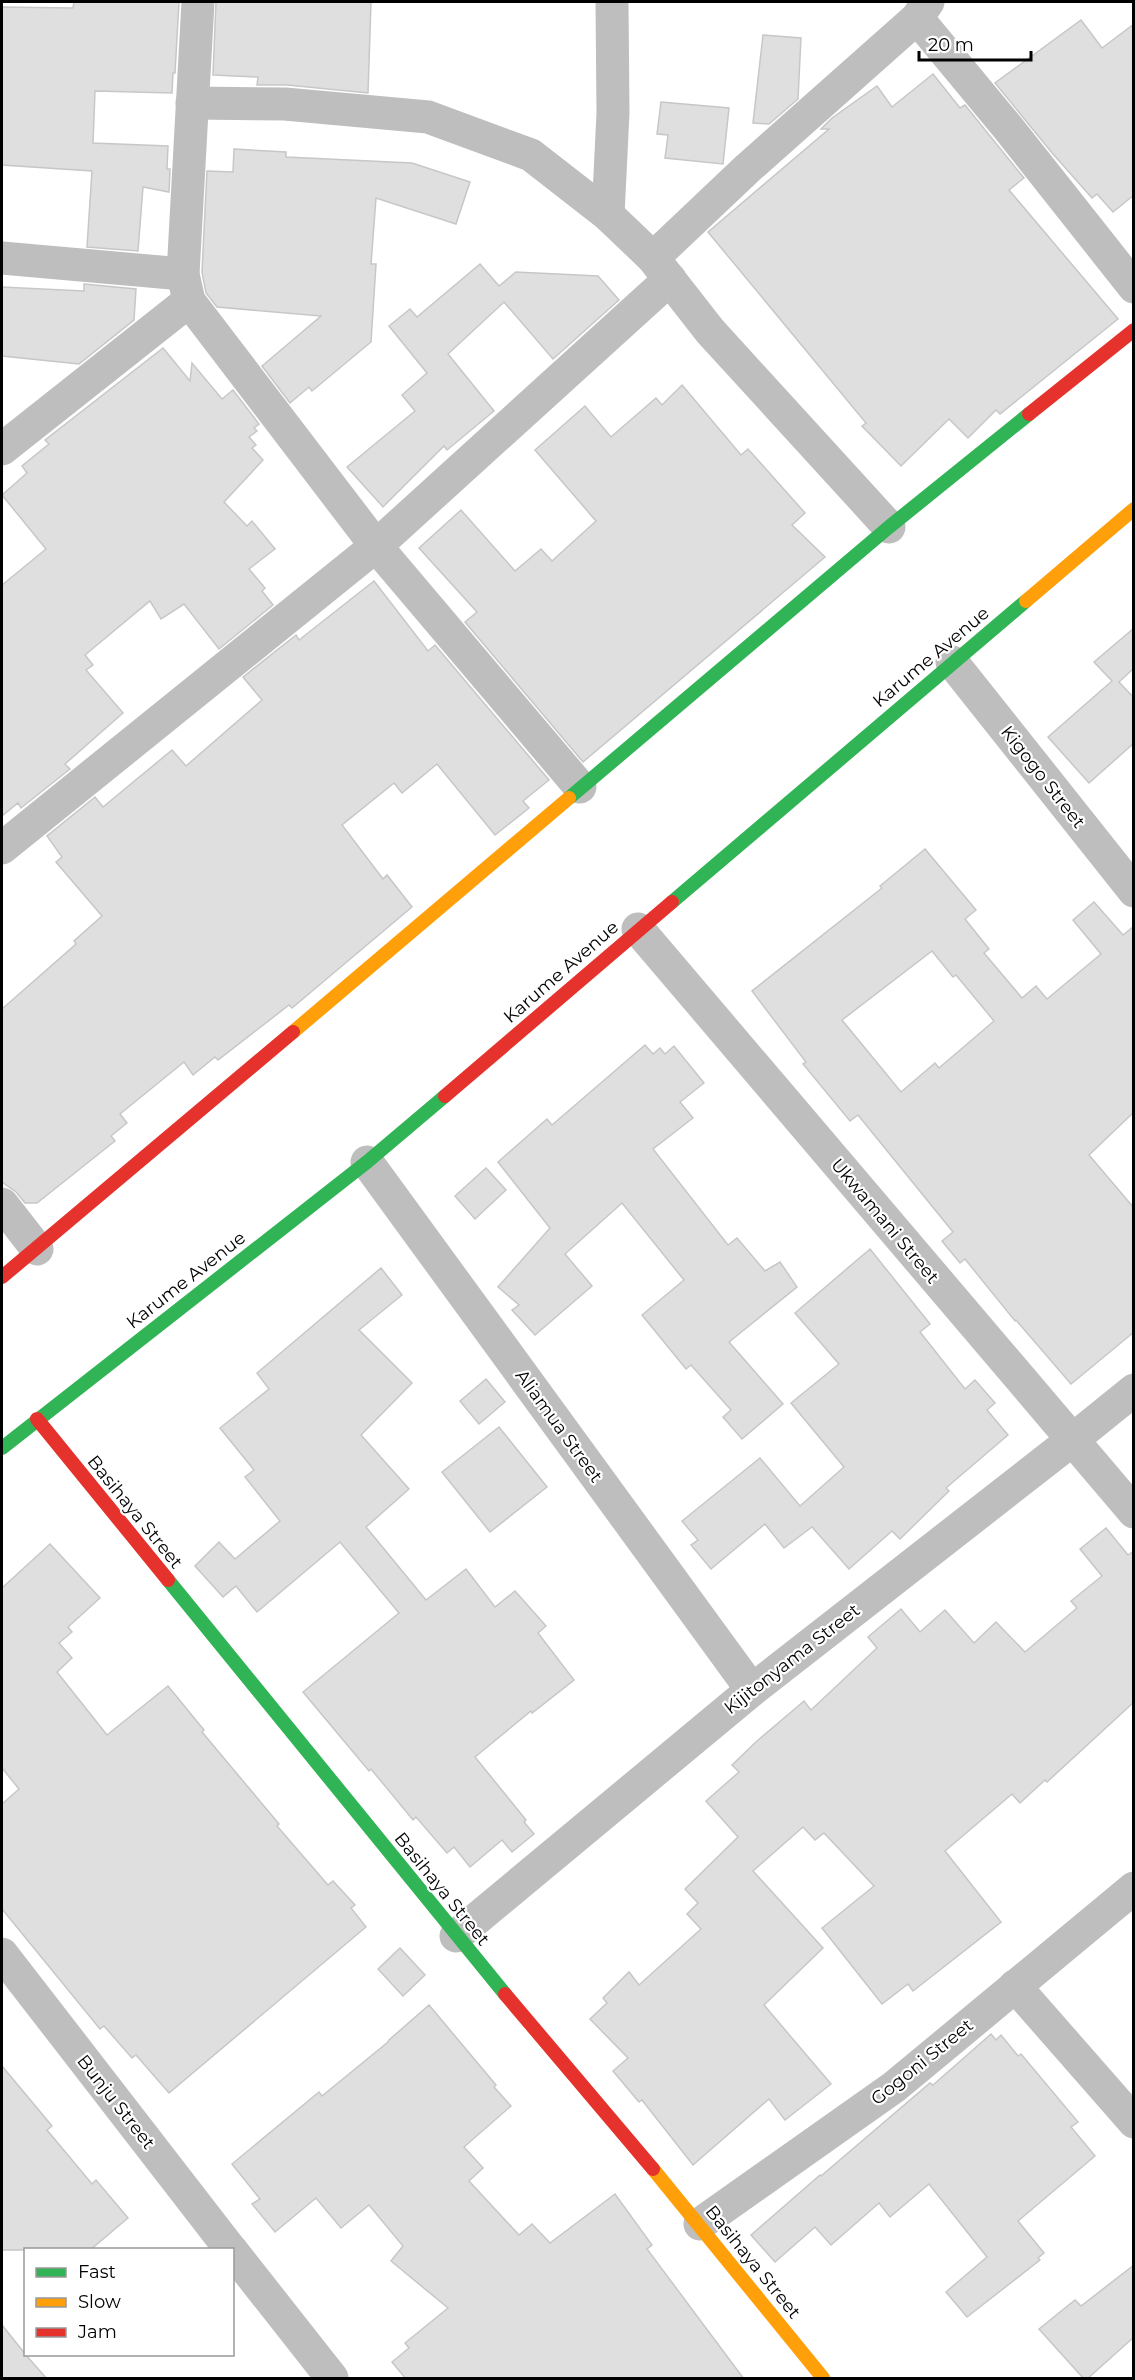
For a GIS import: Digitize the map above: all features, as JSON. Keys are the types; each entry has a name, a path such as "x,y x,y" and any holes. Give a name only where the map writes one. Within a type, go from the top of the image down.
{"street":[{"path":"198,2 186,287 376,546 580,787"},
{"path":"608,215 613,113 612,2"},
{"path":"2,848 376,546 662,268 748,168 922,10 1009,129 1134,287"},
{"path":"192,103 285,104 428,117 531,155 608,215 662,268 710,331 889,527"},
{"path":"2,258 186,287"},
{"path":"2,448 186,287"},
{"path":"2,1277 889,527 1134,330"},
{"name":"Karume Avenue","path":"2,1448 367,1162 1134,509"},
{"name":"Kigogo Street","path":"952,662 1134,891"},
{"name":"Ukwamani Street","path":"638,929 1071,1441 1134,1512"},
{"name":"Aliamua Street","path":"367,1162 752,1690"},
{"path":"2,1204 37,1249"},
{"name":"Kijitonyama Street","path":"456,1936 752,1690 1134,1390"},
{"name":"Basihaya Street","path":"37,1419 456,1936 700,2224 823,2379"},
{"name":"Gogoni Street","path":"700,2224 894,2087 1134,1888"},
{"name":"Bunju Street","path":"2,1954 230,2248"},
{"path":"1015,1986 1134,2122"},
{"name":"Bunju Street","path":"234,2253 332,2379"}],"building":[{"path":"74,2 179,2 172,93 95,91 93,143 168,146 169,192 143,187 138,251 87,247 92,171 2,165 2,7 73,8"},
{"path":"216,2 371,2 368,93 287,85 257,85 258,77 213,75"},
{"path":"1081,20 1102,48 1134,24 1134,195 1113,212 1097,194 1092,198 995,83"},
{"path":"763,35 801,38 798,99 769,124 753,123"},
{"path":"933,74 960,108 965,105 1024,178 1009,190 1118,319 1000,414 996,410 968,438 949,419 901,466 862,426 866,423 708,232 829,129 821,129 832,118 877,86 892,107"},
{"path":"661,102 729,108 723,164 665,158 668,135 657,134"},
{"path":"234,149 286,152 286,157 412,163 470,182 456,224 376,198 371,264 376,264 371,342 312,391 309,387 290,403 262,366 321,316 217,307 206,293 202,272 207,171 233,172"},
{"path":"480,264 499,286 516,272 598,276 619,300 553,359 504,302 448,354 494,411 447,450 444,446 383,507 347,467 415,411 402,395 427,373 389,326 410,309 417,317"},
{"path":"84,284 136,289 134,320 79,364 2,356 2,287 84,291"},
{"path":"163,348 190,381 192,363 222,399 233,390 259,424 254,428 257,431 249,437 256,445 252,448 263,460 224,502 247,526 252,521 275,549 249,569 265,588 262,591 273,605 219,649 184,604 161,619 150,601 85,655 93,665 86,670 123,713 65,764 70,769 21,808 18,803 2,816 2,585 46,549 2,495 27,473 22,466 49,444 45,440"},
{"path":"682,385 741,455 748,449 805,513 792,525 825,557 583,762 465,622 477,612 419,548 461,510 515,571 541,549 552,561 596,521 535,450 585,406 611,437 656,398 662,405"},
{"path":"374,581 428,651 435,645 549,780 523,801 529,808 495,835 437,764 402,793 394,783 342,825 383,879 387,875 412,907 292,1008 289,1005 218,1060 215,1057 193,1075 184,1062 120,1114 127,1123 111,1136 115,1141 37,1203 25,1203 16,1192 2,1182 2,1009 76,944 74,941 102,916 56,862 62,857 47,836 95,797 103,807 172,750 186,766 262,700 243,677 296,635 299,640"},
{"path":"1134,628 1134,668 1119,682 1134,698 1134,743 1089,783 1048,737 1112,681 1094,662"},
{"path":"925,849 976,910 965,919 989,949 984,953 1022,998 1036,986 1047,999 1101,954 1073,920 1094,902 1123,935 1134,926 1134,1112 1089,1155 1134,1208 1134,1332 1071,1384 1015,1321 965,1259 960,1263 942,1241 953,1232 858,1115 850,1121 803,1064 806,1062 752,991 882,888 880,886","holes":["932,951 953,977 956,975 994,1021 939,1068 935,1063 901,1092 842,1020"]},
{"path":"645,1045 653,1054 660,1048 665,1054 674,1046 704,1083 680,1102 693,1118 653,1149 728,1245 737,1238 765,1271 780,1262 797,1287 729,1342 783,1404 742,1439 723,1417 731,1410 691,1365 686,1369 642,1315 684,1280 622,1203 565,1254 592,1286 535,1335 512,1310 519,1305 498,1287 550,1228 498,1162 547,1119 552,1125"},
{"path":"486,1168 506,1190 475,1219 455,1196"},
{"path":"870,1249 930,1324 920,1332 965,1389 975,1380 995,1403 987,1410 1008,1435 946,1488 949,1491 900,1539 892,1531 849,1569 812,1527 784,1548 765,1524 711,1569 691,1545 698,1540 682,1521 760,1458 800,1506 844,1467 791,1403 839,1364 795,1313"},
{"path":"381,1268 402,1295 359,1330 412,1383 361,1435 409,1489 366,1527 426,1600 466,1569 495,1607 515,1591 546,1626 538,1633 574,1680 532,1713 531,1711 475,1757 526,1820 524,1822 534,1834 512,1852 502,1840 470,1867 454,1847 447,1853 416,1817 413,1820 303,1692 399,1613 340,1542 257,1612 236,1586 223,1597 195,1566 219,1542 235,1559 280,1521 245,1477 254,1470 220,1428 269,1389 257,1373"},
{"path":"486,1379 505,1402 479,1424 460,1401"},
{"path":"499,1427 547,1487 490,1532 442,1472"},
{"path":"1106,1528 1128,1555 1134,1551 1134,1702 1047,1782 1045,1780 1020,1803 1012,1794 945,1851 1001,1922 913,1991 908,1984 882,2004 822,1928 874,1886 824,1833 815,1840 803,1827 753,1871 823,1948 764,2005 831,2084 785,2120 769,2099 693,2165 642,2100 639,2102 613,2071 628,2058 590,2019 607,2003 603,1998 629,1972 639,1985 701,1929 687,1914 698,1903 685,1889 738,1837 706,1801 739,1772 732,1765 757,1741 804,1701 811,1710 877,1648 868,1637 901,1609 920,1632 945,1610 974,1643 996,1622 1025,1652 1077,1608 1071,1601 1102,1576 1080,1549"},
{"path":"50,1544 100,1598 68,1627 72,1632 59,1643 72,1658 57,1672 107,1735 168,1686 204,1730 202,1732 279,1824 277,1826 328,1885 333,1881 355,1905 351,1908 366,1927 169,2093 136,2055 132,2058 104,2026 100,2029 2,1909 2,1804 19,1789 2,1768 2,1588"},
{"path":"400,1948 425,1975 403,1996 378,1969"},
{"path":"429,2005 511,2106 464,2147 483,2168 469,2181 519,2235 532,2224 550,2243 615,2194 652,2245 647,2249 744,2379 406,2379 392,2362 409,2348 405,2343 448,2308 391,2261 403,2246 369,2205 341,2228 316,2198 275,2232 252,2204 260,2199 232,2164 319,2092 322,2096"},
{"path":"991,2034 996,2040 1001,2035 1018,2056 1021,2054 1078,2122 1071,2127 1095,2156 1018,2221 1044,2253 1038,2258 1040,2260 967,2317 946,2292 987,2257 929,2184 890,2217 879,2203 831,2245 815,2227 775,2262 751,2235 930,2083 933,2085"},
{"path":"2,2066 52,2126 47,2130 92,2184 96,2180 128,2218 92,2248 2,2250"},
{"path":"1134,2265 1134,2337 1087,2379 1084,2379 1039,2329 1075,2300 1081,2306"},
{"path":"2,2325 24,2352 24,2356 27,2356 47,2379 2,2379"}],"traffic: fast":[{"path":"569,798 889,527 1029,414"},
{"path":"672,902 1026,601"},
{"path":"2,1448 367,1162 445,1096"},
{"path":"168,1580 505,1994"}],"traffic: slow":[{"path":"1026,601 1134,509"},
{"path":"293,1032 569,798"},
{"path":"653,2169 823,2378"}],"traffic: jam":[{"path":"1029,414 1134,330"},
{"path":"445,1096 672,902"},
{"path":"2,1277 293,1032"},
{"path":"37,1419 168,1580"},
{"path":"505,1994 653,2169"}]}
